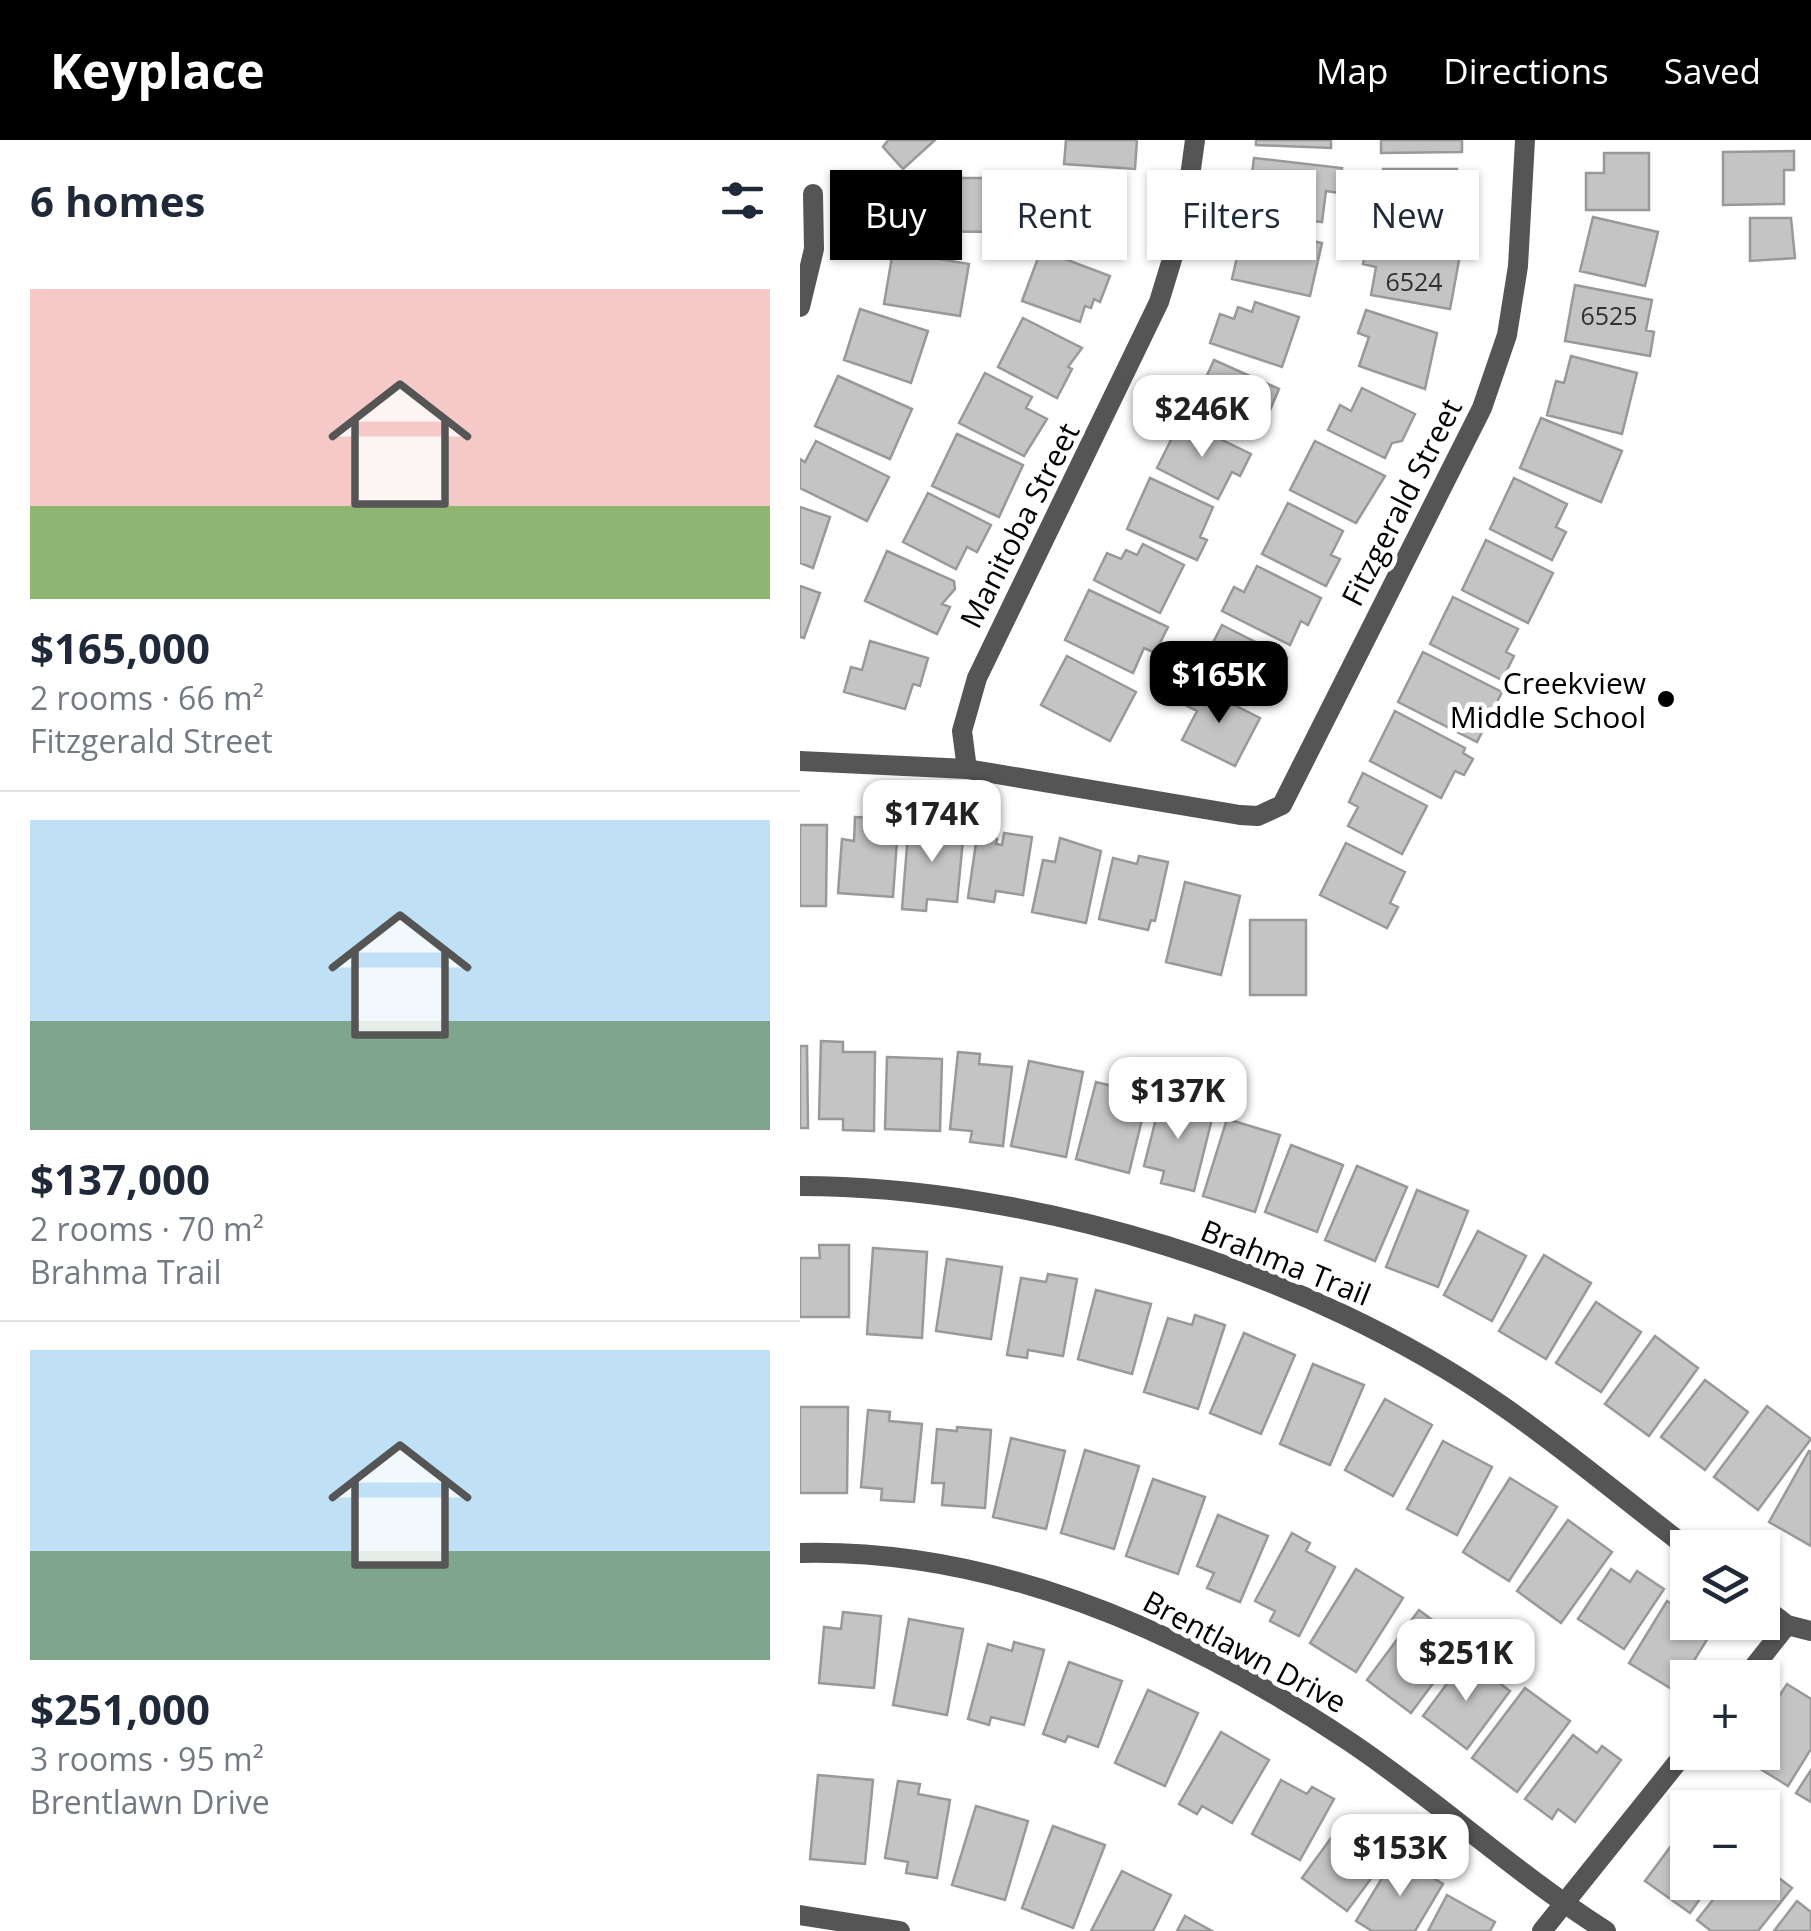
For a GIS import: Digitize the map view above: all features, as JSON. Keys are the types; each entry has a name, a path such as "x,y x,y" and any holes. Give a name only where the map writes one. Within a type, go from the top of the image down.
{"street":[{"name":"Manitoba Street","path":"967,769 962,731 977,678 1154,315 1184,220 1195,140"},
{"name":"Fitzgerald Street","path":"800,760 967,769 1258,816 1282,804 1482,408 1507,335 1518,266 1525,140"},
{"path":"800,306 814,249 813,194"},
{"name":"Brahma Trail","path":"800,1186 837,1186 1008,1206 1202,1256 1338,1310 1500,1403 1670,1534"},
{"name":"Brentlawn Drive","path":"800,1553 971,1567 1094,1605 1224,1667 1350,1742 1564,1904 1606,1931"},
{"path":"1780,1620 1811,1631"},
{"path":"1759,1660 1787,1625"},
{"path":"1542,1931 1671,1770"},
{"path":"800,1914 900,1931"}],"building":[{"path":"888,140 935,140 903,169 883,147"},
{"path":"1066,140 1137,140 1135,169 1064,164"},
{"path":"1256,140 1331,140 1331,148 1256,145"},
{"path":"1381,140 1462,140 1462,152 1381,153"},
{"path":"1794,151 1794,170 1784,170 1784,204 1723,205 1723,152"},
{"path":"1604,153 1649,153 1649,210 1586,210 1586,173 1604,173"},
{"path":"1254,158 1342,168 1336,170 1336,193 1326,191 1322,222 1316,221 1316,170 1252,170"},
{"path":"1383,169 1457,169 1457,170"},
{"path":"962,178 982,178 982,232 962,232"},
{"path":"1593,217 1658,232 1645,286 1580,271"},
{"path":"1750,218 1791,218 1795,258 1750,261"},
{"path":"1316,242 1322,243 1310,296 1232,279 1236,260 1316,260"},
{"path":"891,260 969,264 960,316 884,304"},
{"path":"1037,260 1068,260 1110,276 1100,302 1094,299 1091,308 1085,306 1080,322 1022,301"},
{"path":"1364,260 1459,260 1450,309 1371,295 1376,267 1363,264"},
{"path":"1575,285 1652,300 1646,330 1654,332 1650,356 1565,341"},
{"path":"1255,302 1299,317 1282,367 1210,343 1220,314 1234,319 1238,307 1252,312"},
{"path":"860,309 928,331 911,383 844,360"},
{"path":"1366,310 1437,333 1425,389 1359,366 1369,337 1358,333"},
{"path":"1023,318 1082,348 1068,367 1072,369 1057,398 998,367"},
{"path":"1571,356 1637,373 1622,434 1547,415 1556,381 1564,383"},
{"path":"1214,360 1279,389 1270,410 1261,406 1248,434 1185,405 1197,379 1204,382"},
{"path":"985,373 1032,397 1026,408 1047,419 1024,456 959,423"},
{"path":"838,376 912,409 890,459 815,426"},
{"path":"1362,388 1415,414 1402,441 1392,443 1385,458 1328,430 1340,405 1351,411"},
{"path":"1541,418 1622,451 1601,502 1520,468"},
{"path":"1181,420 1251,454 1240,476 1232,472 1218,499 1157,468"},
{"path":"957,434 1023,465 999,517 932,486"},
{"path":"816,441 889,477 867,521 800,488 800,459 805,462"},
{"path":"1315,441 1385,476 1356,523 1290,490"},
{"path":"1150,478 1213,507 1200,537 1207,540 1197,560 1127,529"},
{"path":"1514,478 1567,504 1556,527 1566,532 1552,560 1490,529"},
{"path":"928,493 991,525 977,552 967,547 956,569 903,542"},
{"path":"1288,503 1343,531 1331,555 1340,559 1326,586 1262,554"},
{"path":"800,507 830,517 813,568 800,563"},
{"path":"1486,540 1553,573 1528,623 1462,590"},
{"path":"1143,544 1184,565 1160,613 1094,580 1107,553 1121,559 1126,550 1137,555"},
{"path":"887,551 954,581 955,589 942,604 950,607 937,634 865,601"},
{"path":"1257,566 1321,598 1308,625 1301,621 1290,645 1222,611 1234,587 1244,592"},
{"path":"800,586 820,593 804,638 800,637"},
{"path":"1089,590 1168,627 1155,653 1144,648 1133,673 1065,640"},
{"path":"1453,597 1518,629 1506,652 1514,656 1502,680 1430,644"},
{"path":"1222,625 1287,658 1269,699 1250,689 1245,698 1197,674"},
{"path":"870,641 928,658 920,686 913,684 905,709 844,692 851,667 862,670"},
{"path":"1423,652 1502,692 1477,742 1398,702"},
{"path":"1067,656 1136,692 1110,741 1041,705"},
{"path":"1195,685 1260,718 1235,766 1182,740 1197,711 1185,705"},
{"path":"1395,711 1465,748 1463,753 1473,759 1464,775 1455,771 1441,798 1370,761"},
{"path":"1363,773 1427,806 1402,854 1348,826 1358,807 1349,802"},
{"path":"855,817 872,818 872,824 898,826 893,897 838,893 842,839 854,841"},
{"path":"909,821 964,829 957,902 927,899 926,911 902,909"},
{"path":"800,825 827,825 826,906 800,906"},
{"path":"1004,833 1032,837 1023,895 996,891 994,902 968,898 977,836 997,839 996,844 1002,845"},
{"path":"1060,838 1101,851 1086,923 1032,912 1043,860 1055,862"},
{"path":"1346,843 1405,872 1390,903 1398,907 1387,928 1320,895"},
{"path":"1139,856 1168,862 1155,921 1151,920 1148,930 1099,919 1113,858 1137,864"},
{"path":"1185,882 1240,896 1221,975 1166,962"},
{"path":"1250,920 1306,920 1306,995 1250,995"},
{"path":"821,1041 843,1042 843,1052 875,1052 874,1131 843,1130 843,1119 819,1119"},
{"path":"800,1046 807,1046 808,1128 800,1128"},
{"path":"958,1052 980,1054 979,1064 1012,1067 1003,1146 970,1142 972,1131 950,1129"},
{"path":"887,1057 942,1059 940,1131 885,1129"},
{"path":"1029,1061 1083,1072 1066,1157 1011,1146"},
{"path":"1096,1082 1148,1095 1129,1173 1076,1159"},
{"path":"1163,1091 1184,1096 1181,1107 1213,1115 1194,1191 1161,1183 1164,1171 1144,1166"},
{"path":"1227,1119 1280,1135 1255,1212 1203,1196"},
{"path":"1291,1145 1343,1165 1317,1232 1265,1212"},
{"path":"1357,1166 1407,1187 1375,1261 1325,1240"},
{"path":"1417,1190 1468,1211 1438,1287 1386,1267"},
{"path":"1478,1231 1526,1256 1492,1321 1444,1295"},
{"path":"819,1245 849,1245 849,1317 800,1317 800,1258 820,1258"},
{"path":"873,1248 927,1252 922,1338 867,1334"},
{"path":"1544,1255 1591,1283 1546,1359 1499,1331"},
{"path":"947,1259 1002,1267 991,1339 936,1331"},
{"path":"1048,1274 1077,1279 1063,1356 1028,1350 1027,1358 1007,1355 1021,1278 1046,1282"},
{"path":"1096,1290 1151,1304 1132,1374 1078,1359"},
{"path":"1596,1302 1641,1332 1601,1392 1556,1363"},
{"path":"1195,1315 1225,1325 1198,1409 1144,1392 1168,1318 1192,1325"},
{"path":"1244,1333 1295,1355 1261,1434 1210,1413"},
{"path":"1655,1336 1698,1368 1649,1436 1605,1404"},
{"path":"1313,1364 1364,1385 1330,1465 1280,1444"},
{"path":"1705,1380 1748,1412 1705,1470 1661,1437"},
{"path":"1385,1399 1432,1425 1393,1496 1345,1470"},
{"path":"1767,1406 1811,1439 1758,1510 1714,1477"},
{"path":"800,1407 848,1407 847,1493 800,1493"},
{"path":"868,1410 890,1412 889,1421 922,1424 914,1502 881,1500 882,1489 861,1487"},
{"path":"957,1427 991,1430 985,1508 942,1505 944,1483 932,1483 937,1429 957,1431"},
{"path":"1011,1438 1065,1451 1046,1529 993,1517"},
{"path":"1443,1441 1492,1467 1457,1535 1407,1509"},
{"path":"1085,1450 1139,1466 1114,1549 1061,1533"},
{"path":"1811,1452 1811,1546 1769,1522"},
{"path":"1510,1478 1557,1507 1509,1581 1463,1552"},
{"path":"1153,1479 1205,1497 1178,1574 1126,1556"},
{"path":"1218,1515 1268,1536 1240,1602 1207,1588 1214,1573 1197,1566"},
{"path":"1568,1520 1612,1552 1561,1623 1517,1591"},
{"path":"1292,1533 1310,1543 1306,1551 1335,1567 1299,1636 1270,1621 1275,1611 1255,1601"},
{"path":"1356,1569 1403,1598 1356,1672 1310,1643"},
{"path":"1611,1569 1630,1582 1637,1571 1664,1589 1624,1649 1578,1619"},
{"path":"1667,1601 1670,1640 1707,1640 1694,1660 1670,1660 1670,1688 1629,1663"},
{"path":"1419,1610 1463,1643 1411,1713 1367,1680"},
{"path":"843,1612 881,1616 874,1688 819,1683 824,1627 841,1629"},
{"path":"909,1619 963,1629 947,1715 893,1705"},
{"path":"1014,1642 1044,1650 1024,1725 991,1717 989,1725 968,1719 988,1644 1012,1651"},
{"path":"1466,1658 1510,1691 1467,1749 1423,1716"},
{"path":"1069,1662 1122,1681 1098,1747 1068,1736 1065,1742 1043,1734"},
{"path":"1787,1684 1811,1699 1811,1749 1788,1786 1762,1770 1780,1770 1780,1695"},
{"path":"1525,1688 1570,1721 1517,1792 1472,1758"},
{"path":"1148,1690 1198,1713 1165,1786 1115,1763"},
{"path":"1221,1732 1269,1760 1232,1823 1202,1806 1197,1814 1179,1804"},
{"path":"1573,1735 1597,1753 1602,1746 1621,1760 1575,1822 1558,1809 1552,1819 1525,1799"},
{"path":"1811,1770 1811,1802 1796,1793"},
{"path":"818,1775 873,1780 865,1864 810,1859"},
{"path":"1281,1780 1307,1794 1312,1787 1334,1799 1300,1860 1252,1834"},
{"path":"898,1781 920,1784 918,1794 950,1800 937,1878 906,1873 908,1862 885,1858"},
{"path":"976,1806 1028,1821 1005,1900 952,1885"},
{"path":"1347,1816 1393,1849 1347,1911 1302,1878"},
{"path":"1053,1826 1105,1845 1073,1928 1022,1908"},
{"path":"1670,1847 1670,1899 1645,1881"},
{"path":"1396,1855 1443,1884 1415,1931 1372,1931 1356,1921"},
{"path":"1122,1871 1171,1895 1153,1931 1091,1931"},
{"path":"1780,1879 1792,1888 1758,1931 1711,1931 1697,1920 1713,1900 1780,1900"},
{"path":"1447,1895 1495,1922 1490,1931 1428,1931"},
{"path":"1672,1900 1699,1900 1690,1913"},
{"path":"1797,1901 1811,1912 1811,1931 1774,1931"},
{"path":"1185,1916 1212,1931 1177,1931"}],"place":[{"name":"Creekview Middle School","path":"1666,699"}]}
